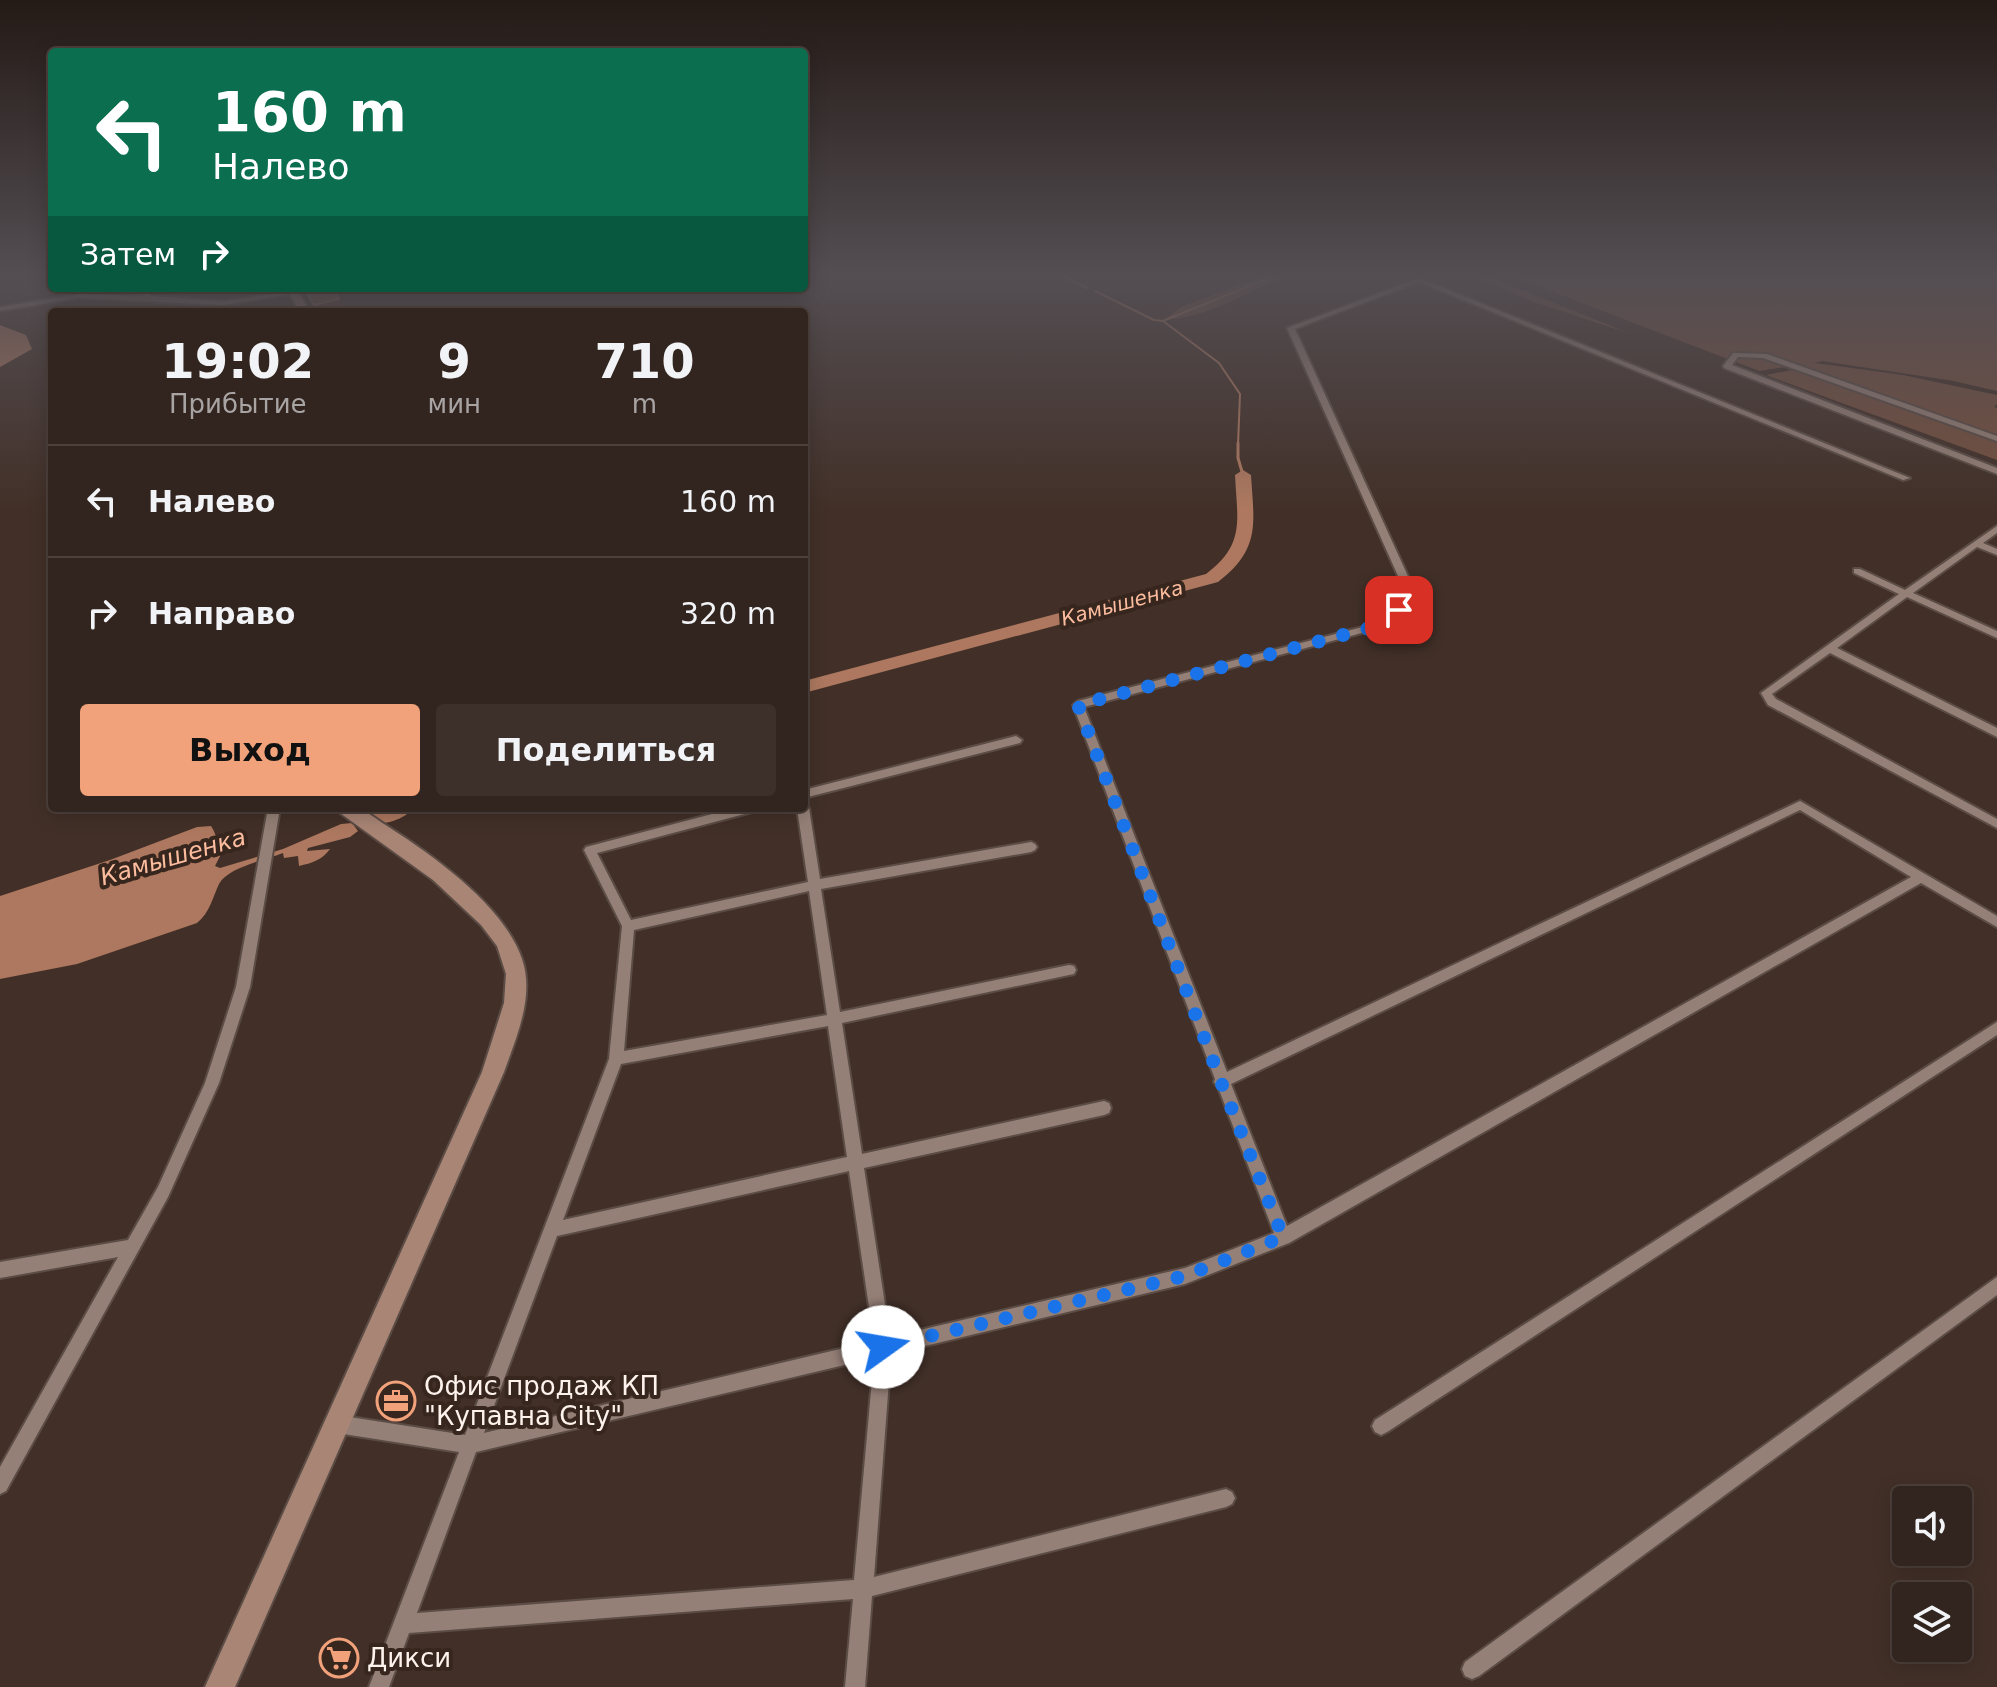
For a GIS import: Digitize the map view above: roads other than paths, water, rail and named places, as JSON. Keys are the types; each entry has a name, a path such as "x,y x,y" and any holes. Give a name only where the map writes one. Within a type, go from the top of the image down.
{"street":[{"path":"1283,1237 1078,705 1385,624 1412,596 1302,352"},
{"path":"1595,352 1906,478"},
{"path":"1997,439 1764,356 1736,355 1727,366 1997,471"},
{"path":"1997,529 1766,693 1767,697 1997,824"},
{"path":"1977,544 1997,552"},
{"path":"1857,571 1997,635"},
{"path":"1829,648 1997,733"},
{"path":"808,793 1016,740"},
{"path":"1221,1082 1800,805 1997,922"},
{"path":"0,1485 180,1158 222,1058 243,987 273,812"},
{"path":"220,1687 493,1072 510,1023 516,986 509,947 488,919 416,857 348,812"},
{"path":"379,1687 616,1059 628,926 590,850 737,812"},
{"path":"804,812 883,1347 855,1687"},
{"path":"628,926 815,885 1031,847"},
{"path":"337,1424 470,1445 1185,1276 1283,1237 1922,877"},
{"path":"616,1059 835,1019 1069,970"},
{"path":"1381,1426 1997,1028"},
{"path":"551,1230 1104,1108"},
{"path":"0,1270 132,1247"},
{"path":"1472,1669 1997,1285"},
{"path":"403,1624 863,1589 1226,1498"}],"water":[{"path":"0,352 27,352 0,367"},
{"path":"352,823 358,831 350,837 308,848 307,851 330,849 312,862 299,866 298,856 284,858 283,853 230,873 219,884 208,910 197,923 77,964 0,979 0,896 197,827 211,826 221,854 215,866 220,868 283,849 341,824"}],"waterway":[{"name":"Камышенка","path":"1204,352 1219,363 1240,394 1238,445"},
{"name":"Камышенка","path":"1238,445 1243,475"},
{"name":"Камышенка","path":"808,686 1212,578 1227,567 1242,545 1246,521 1243,475"},
{"name":"Камышенка","path":"378,817 391,812"}],"place":[{"name":"Офис продаж КП \"Купавна City\"","path":"396,1401"},
{"name":"Дикси","path":"339,1658"}]}
